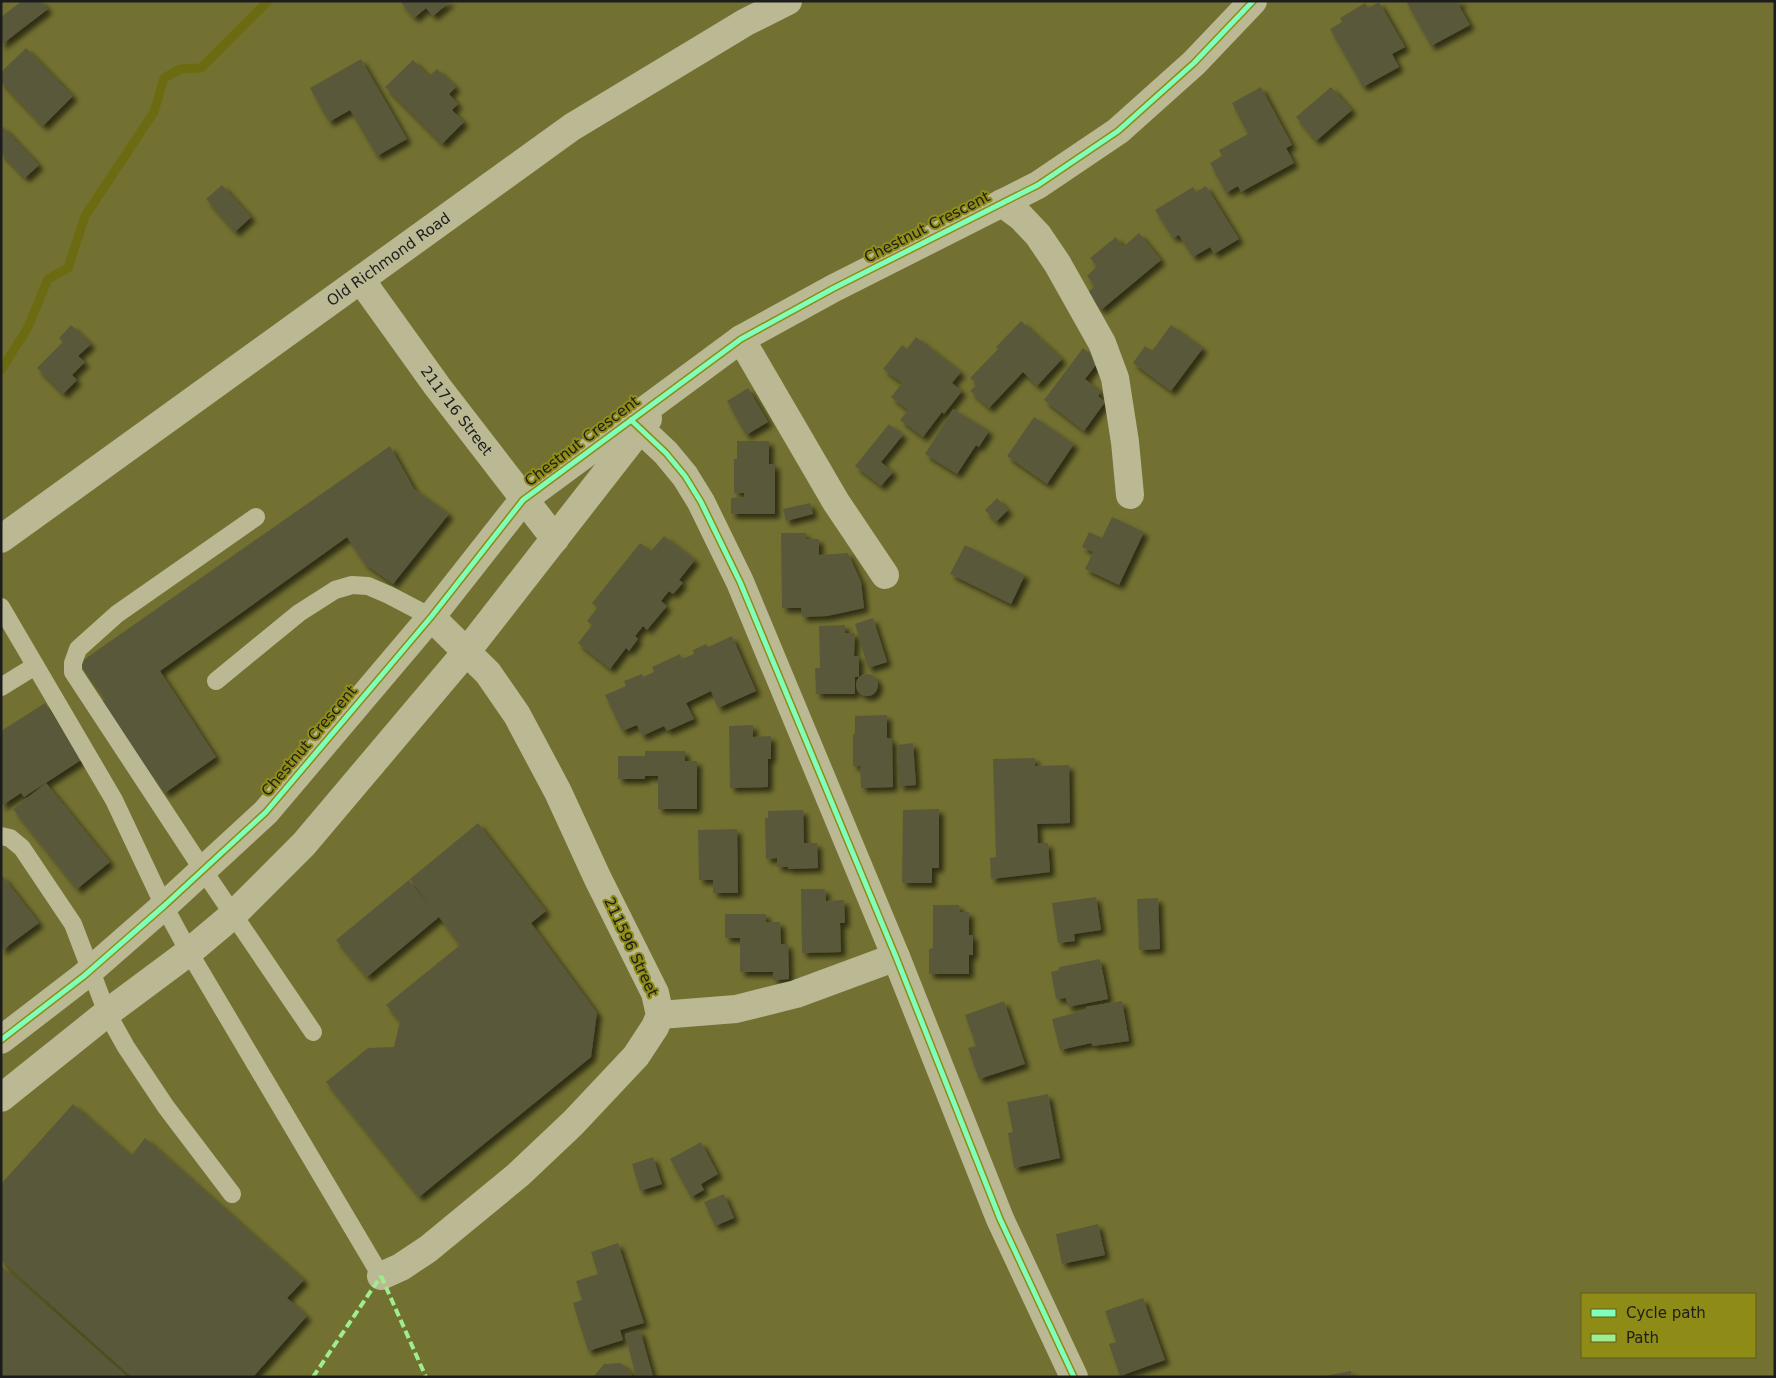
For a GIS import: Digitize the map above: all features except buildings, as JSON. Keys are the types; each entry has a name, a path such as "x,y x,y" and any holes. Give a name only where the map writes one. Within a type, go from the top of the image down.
{"street":[{"name":"Old Richmond Road","path":"1,539 572,127 746,22 788,1"},
{"name":"Chestnut Crescent","path":"1,1040 91,970 266,812 431,617 523,500 635,424 669,392 741,340 834,288 1038,185 1118,131 1194,63 1253,1"},
{"path":"1002,203 1021,217 1038,235 1057,263 1102,343 1115,378 1125,442 1130,495"},
{"name":"211716 Street","path":"361,280 554,540"},
{"path":"741,340 836,502 886,575"},
{"name":"Chestnut Crescent","path":"1,1098 107,1013 189,952 233,915 304,844 466,650 554,540 635,424"},
{"path":"635,424 666,453 685,476 705,511 740,582 896,957 1000,1219 1074,1377"},
{"name":"211596 Street","path":"380,1276 401,1267 428,1249 518,1175 572,1123 636,1056 656,1028 660,1015 654,993 558,792 517,715 488,673 431,617"},
{"path":"660,1015 736,1009 770,1001 796,994 896,957"}],"lane":[{"path":"256,517 117,614 78,649 73,663 73,672 202,870 313,1032"},
{"path":"216,681 300,613 335,590 352,585 368,586 431,617"},
{"path":"1,607 114,800 164,906 189,952 380,1276"},
{"path":"1,686 35,666"},
{"path":"1,836 10,838 22,848 73,924 107,1013 126,1047 166,1107 232,1194"}],"waterway":[{"path":"1,370 27,329 48,279 68,268 85,216 154,112 164,78 180,69 201,68 268,1"}],"marked path":[{"path":"381,1276 426,1377"},
{"path":"313,1377 381,1276"}],"cycle path":[{"path":"1,1040 84,976 164,906 266,812 431,617 523,500 741,339 834,288 1038,185 1118,131 1194,63 1253,1"},
{"path":"631,420 666,453 685,476 701,502 740,582 896,957 1000,1219 1074,1377"}]}
